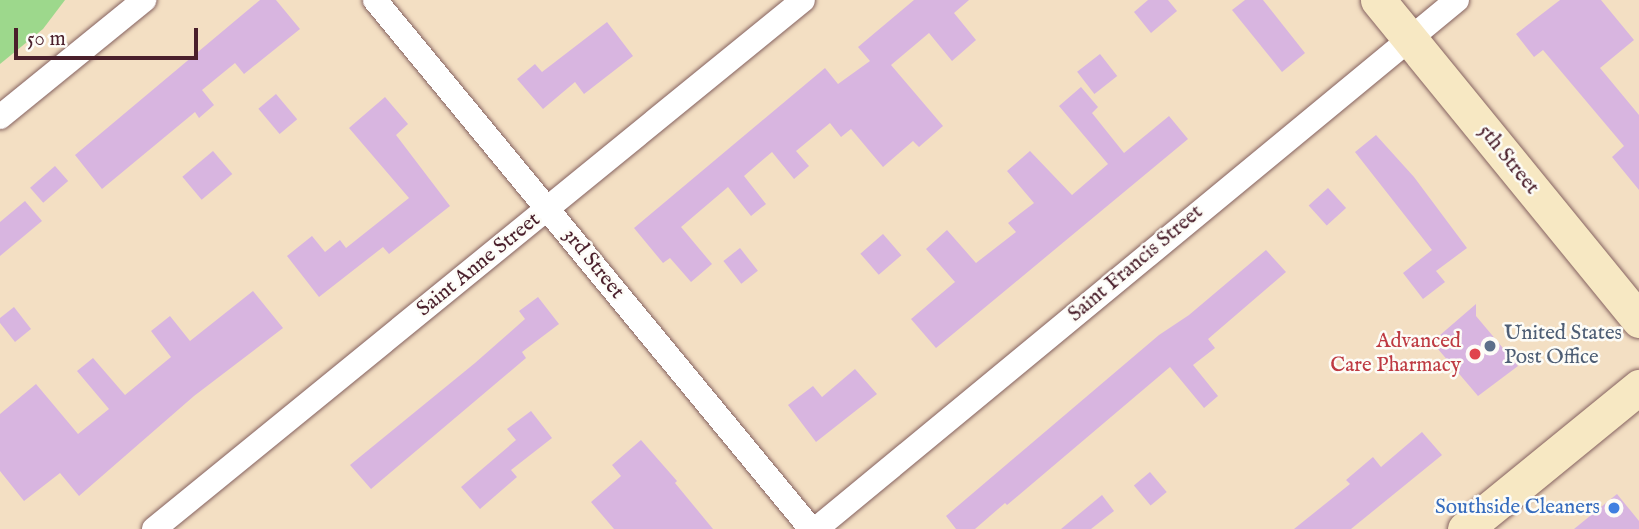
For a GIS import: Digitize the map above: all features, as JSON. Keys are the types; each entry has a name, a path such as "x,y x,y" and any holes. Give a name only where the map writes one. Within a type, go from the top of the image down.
{"main road":[{"name":"5th Street","path":"1378,0 1639,320"},
{"path":"1465,529 1639,387"}],"street":[{"path":"0,117 144,0"},
{"name":"3rd Street","path":"375,0 811,529"},
{"name":"Saint Anne Street","path":"154,529 803,0"},
{"name":"Saint Francis Street","path":"816,529 1457,0"}],"green space":[{"path":"0,0 65,0 43,29 0,64"}],"building":[{"path":"260,0 276,0 300,29 244,74 235,63 202,90 214,105 199,118 195,112 102,189 75,155"},
{"path":"914,0 969,0 954,13 976,40 952,61 929,33 891,65 943,126 919,147 913,141 883,167 851,129 841,137 830,123 796,151 809,166 794,179 772,152 744,176 766,204 751,216 728,187 681,227 712,264 691,282 670,258 663,263 634,228 825,68 838,84 870,61 858,47"},
{"path":"1148,0 1168,0 1177,11 1151,33 1134,12"},
{"path":"1245,0 1263,0 1305,53 1282,72 1232,10"},
{"path":"1560,0 1601,0 1634,40 1600,68 1639,115 1639,190 1612,157 1624,146 1543,50 1534,57 1516,34"},
{"path":"607,22 633,56 584,94 575,82 543,109 517,79 535,64 542,72"},
{"path":"1100,54 1117,76 1094,94 1077,72"},
{"path":"1081,87 1098,107 1092,113 1124,153 1169,116 1188,139 936,348 911,319 955,282 926,249 947,230 976,263 1016,232 1008,223 1034,203 1007,171 1030,151 1072,195 1108,164 1059,106"},
{"path":"276,94 297,119 280,134 258,109"},
{"path":"385,97 408,124 396,135 450,206 389,254 383,247 319,297 287,256 312,236 325,252 340,240 346,248 409,198 349,128"},
{"path":"1376,135 1414,177 1467,248 1436,271 1445,282 1423,299 1403,273 1432,250 1355,152"},
{"path":"213,151 232,174 202,200 182,177"},
{"path":"55,166 68,181 43,203 30,188"},
{"path":"1328,188 1346,208 1327,225 1309,205"},
{"path":"25,201 42,221 0,256 0,222"},
{"path":"883,234 901,255 879,275 860,254"},
{"path":"740,248 758,271 741,284 723,261"},
{"path":"1266,250 1286,272 1208,339 1215,348 1193,365 1218,396 1204,408 1170,367 1007,505 1005,503 975,529 956,529 946,516 1159,335 1189,315"},
{"path":"253,291 283,328 194,396 79,496 60,473 24,501 0,471 0,414 36,384 78,434 109,409 77,371 93,358 125,395 171,357 151,331 170,316 190,341"},
{"path":"538,297 559,324 522,352 526,358 371,489 350,465 525,319 519,311"},
{"name":"Advanced Care Pharmacy","path":"1476,304 1476,316 1518,366 1478,396 1432,342"},
{"path":"14,307 31,329 15,342 0,323 0,318"},
{"path":"855,369 877,394 816,442 788,405 813,386 822,397"},
{"path":"531,411 552,438 511,470 517,477 480,509 461,487 516,440 507,429"},
{"path":"1422,432 1442,455 1351,529 1294,529 1350,484 1346,480 1373,457 1381,467"},
{"path":"641,440 677,481 675,483 713,529 614,529 591,502 621,476 612,465"},
{"path":"1150,472 1167,492 1151,505 1134,485"},
{"name":"Southside Cleaners","path":"1617,494 1639,521 1639,529 1574,529"},
{"path":"1102,495 1114,511 1091,529 1061,529"}],"place":[{"name":"United States Post Office","path":"1490,346"},
{"name":"Advanced Care Pharmacy","path":"1475,354"},
{"name":"Southside Cleaners","path":"1614,508"}]}
